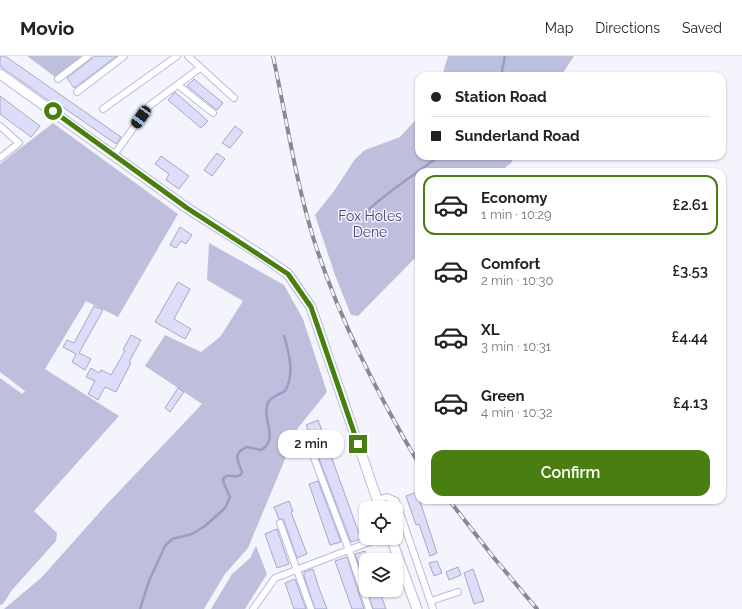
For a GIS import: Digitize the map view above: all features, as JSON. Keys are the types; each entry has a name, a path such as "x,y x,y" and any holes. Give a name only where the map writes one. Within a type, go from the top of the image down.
{"main road":[{"path":"0,74 187,208 288,274 311,307 378,501"},
{"path":"394,545 417,609"}],"street":[{"path":"58,79 88,56"},
{"path":"77,92 124,56"},
{"path":"103,109 177,56"},
{"path":"188,56 234,98"},
{"path":"114,155 149,106 200,68"},
{"path":"178,85 213,113"},
{"path":"0,126 20,143 0,158"},
{"path":"304,434 370,609"},
{"path":"382,501 387,497 396,501"},
{"path":"403,522 433,609"},
{"path":"280,523 311,609"},
{"path":"254,609 275,578 362,545"},
{"path":"430,602 458,592"}],"green space":[{"path":"27,56 88,56 58,79"},
{"path":"448,56 574,56 564,72 443,72"},
{"name":"Fox Holes Dene","path":"415,120 415,160 513,160 505,168 415,168 415,258 358,316 351,315 335,275 315,215 334,191 355,159 365,150 400,137"},
{"path":"53,123 178,214 118,317 86,301 45,369 119,416 34,511 57,533 56,541 12,590 3,604 0,605 0,378 22,394 25,391 0,372 0,164"},
{"path":"209,243 284,285 303,319 327,392 298,428 248,548 225,574 204,609 4,609 42,577 107,504 202,404 145,366 165,335 201,352 220,337 243,301 207,280"},
{"path":"256,546 267,574 245,609 211,609 232,574 250,558"}],"building":[{"path":"0,56 5,56 121,137 116,144 54,101 52,103 0,66"},
{"path":"95,56 117,56 74,88 67,78"},
{"path":"194,79 223,103 217,110 187,86"},
{"path":"175,92 208,121 201,128 168,100"},
{"path":"0,96 40,126 31,137 0,114"},
{"path":"235,126 243,132 230,148 222,143"},
{"path":"217,153 225,159 212,176 204,170"},
{"path":"161,156 189,176 179,189 166,180 169,174 155,164"},
{"path":"180,227 192,235 186,244 181,241 176,248 170,245"},
{"path":"178,282 190,289 174,319 191,329 185,339 155,322"},
{"path":"94,306 103,310 79,353 91,359 85,370 72,362 76,354 63,347 67,340 74,343"},
{"path":"131,335 141,340 129,362 131,363 116,392 105,387 98,400 88,394 95,381 86,377 91,368 99,373 101,370 111,375 125,351 123,350"},
{"path":"178,388 184,392 170,412 165,408"},
{"path":"318,420 359,533 359,540 351,542 306,425"},
{"path":"318,481 341,542 330,545 309,484"},
{"path":"415,493 415,504 421,504 437,553 430,556 419,524 416,525 406,496"},
{"path":"289,501 293,511 291,512 307,554 297,558 284,521 283,519 279,519 274,507"},
{"path":"277,529 289,564 277,568 265,534"},
{"path":"365,551 366,553 359,553 359,566 355,554"},
{"path":"347,557 364,609 352,609 335,561"},
{"path":"437,561 442,573 434,576 429,563"},
{"path":"458,567 461,575 449,580 446,572"},
{"path":"313,569 327,609 315,609 304,576 304,572"},
{"path":"473,569 484,601 474,604 464,573"},
{"path":"295,579 306,609 294,609 285,583"},
{"path":"369,597 382,597 386,609 373,609"}],"waterway":[{"path":"502,72 505,56"},
{"path":"422,168 433,160"},
{"path":"365,213 392,190 415,173"},
{"path":"140,609 149,581 165,546 172,539 192,534 205,526 225,508 230,497 223,479 226,476 238,476 241,474 242,472 237,458 239,452 247,447 261,450 267,445 270,433 266,414 269,401 285,391 290,378 289,356 284,336"}],"railway":[{"path":"273,56 301,192 323,267 359,354 415,457"},
{"path":"452,504 494,558 537,609"}],"route":[{"path":"53,111 187,208 288,274 311,307 358,444"}]}
